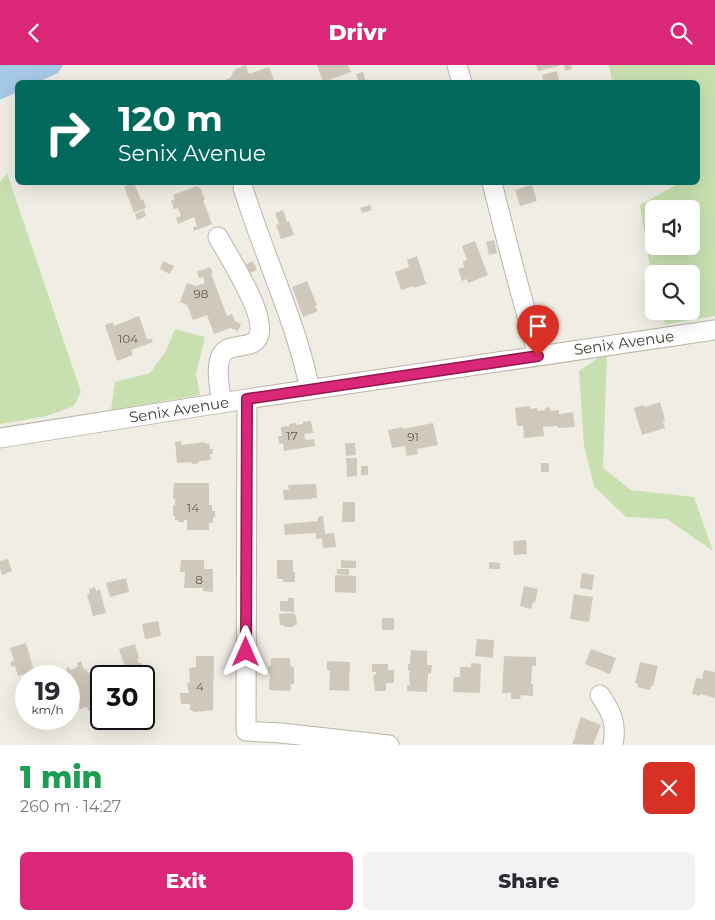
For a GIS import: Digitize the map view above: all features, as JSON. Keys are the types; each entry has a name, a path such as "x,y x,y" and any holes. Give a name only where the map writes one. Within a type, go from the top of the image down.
{"street":[{"path":"456,65 461,80"},
{"path":"492,185 512,265 538,356"},
{"path":"243,189 289,319 306,370 310,390"},
{"path":"218,237 254,301 259,319 259,335 256,341 228,349 223,354 218,372 222,403"},
{"name":"Senix Avenue","path":"0,438 247,399 715,330"},
{"path":"247,399 246,731 281,739 389,745"},
{"path":"600,695 614,719 613,745"}],"green space":[{"path":"609,65 715,65 715,316 700,318 700,265 650,265 648,255 700,255 700,200 649,200 676,185 700,185 700,80 612,80"},
{"path":"7,173 81,392 74,406 47,416 0,424 0,182"},
{"path":"645,202 645,236 640,205"},
{"path":"664,320 690,320 666,324"},
{"path":"175,329 205,337 196,374 200,395 111,410 115,382 150,373 166,351"},
{"path":"607,352 603,468 631,490 694,497 713,551 667,519 626,517 594,486 584,446 579,371"}],"water":[{"path":"0,65 63,65 58,73 42,80 15,80 15,93 0,100"}],"building":[{"path":"246,65 249,74 269,67 274,80 225,80 230,78 235,69"},
{"path":"317,65 348,65 351,72 329,80 322,80"},
{"path":"536,65 559,65 559,66 538,71"},
{"path":"564,65 571,65 572,69 565,71"},
{"path":"557,71 559,80 543,80 542,75"},
{"path":"363,72 365,80 358,80 356,74"},
{"path":"135,185 146,208 134,213 124,186"},
{"path":"532,185 537,201 520,206 515,190"},
{"path":"197,186 198,188 200,187 212,224 194,231 193,227 197,226 194,217 178,224 176,218 181,216 178,208 174,209 171,201 175,199 173,195"},
{"path":"370,205 372,210 362,213 360,208"},
{"path":"144,210 146,216 137,220 135,214"},
{"path":"283,210 294,235 281,239 276,225 279,224 275,213"},
{"path":"494,240 497,253 489,255 486,242"},
{"path":"475,241 488,275 468,283 467,279 462,281 458,269 464,267 463,261 467,260 462,246"},
{"path":"417,256 426,284 401,290 395,272 409,267 407,260"},
{"path":"163,261 174,266 170,274 160,269"},
{"path":"253,261 257,270 250,273 246,264"},
{"path":"210,267 227,316 232,314 235,321 241,324 238,331 231,328 214,334 207,315 193,320 187,305 180,302 187,283 196,286 205,283 203,277 199,278 197,272"},
{"path":"307,281 318,311 303,317 292,287"},
{"path":"139,316 147,339 152,339 153,342 131,350 133,355 117,361 105,325 113,322 114,326"},
{"path":"660,402 665,420 663,421 665,428 642,435 634,408"},
{"path":"530,406 530,409 537,408 537,411 550,407 550,411 559,410 559,414 573,412 575,427 543,427 544,436 524,438 523,426 517,426 515,408"},
{"path":"311,421 313,433 304,434 305,439 314,439 315,446 284,451 283,443 279,444 278,436 282,436 281,427"},
{"path":"433,423 438,445 417,449 418,454 407,456 405,446 392,448 388,430"},
{"path":"181,441 181,445 209,443 210,449 213,449 213,454 210,454 211,460 192,464 192,462 177,463 175,442"},
{"path":"345,443 355,443 356,455 346,456"},
{"path":"346,458 357,458 357,476 347,477"},
{"path":"541,463 549,463 549,472 541,472"},
{"path":"361,466 368,466 368,475 361,475"},
{"path":"174,483 209,483 209,505 212,505 212,511 215,511 215,517 213,517 213,523 209,523 209,530 187,530 187,520 178,522 178,520 175,520 175,516 173,516 173,505 175,505 175,499 173,499"},
{"path":"316,484 317,498 284,500 283,490 289,490 288,485"},
{"path":"343,502 355,502 355,522 342,522"},
{"path":"323,516 325,534 334,533 336,547 323,548 322,538 316,539 316,533 285,535 284,524 318,521 318,517"},
{"path":"526,540 527,554 514,555 513,541"},
{"path":"8,559 12,571 2,575 0,561"},
{"path":"181,560 204,560 204,569 213,569 213,592 203,591 203,588 184,588 185,572 180,572"},
{"path":"277,560 293,560 295,582 283,582 283,579 277,579"},
{"path":"341,560 356,561 356,568 341,568"},
{"path":"489,562 500,563 500,569 489,569"},
{"path":"337,569 349,569 349,575 337,574"},
{"path":"582,573 594,575 592,590 580,588"},
{"path":"335,575 356,576 356,593 335,592"},
{"path":"126,578 129,592 110,597 106,583"},
{"path":"524,586 538,589 535,603 533,602 531,609 520,606"},
{"path":"95,587 96,591 100,590 106,613 93,616 87,594 90,593 89,589"},
{"path":"574,594 593,597 589,622 570,619"},
{"path":"288,598 294,598 294,612 280,611 280,601 288,601"},
{"path":"294,613 297,625 294,625 294,627 284,627 284,625 280,625 279,614"},
{"path":"382,618 394,618 394,630 382,630"},
{"path":"158,621 161,636 145,639 142,624"},
{"path":"477,639 494,640 493,658 475,656"},
{"path":"26,643 32,665 15,665 12,667 10,662 14,661 10,648"},
{"path":"135,644 139,658 137,659 143,665 124,665 119,649"},
{"path":"591,649 616,658 610,674 585,664"},
{"path":"411,650 427,651 427,665 432,665 431,674 428,673 427,692 407,691 407,685 410,686 408,664 410,664"},
{"path":"196,656 214,656 213,710 195,712 190,710 190,704 181,704 180,693 189,693 187,683 190,682 189,668 196,667"},
{"path":"504,656 536,657 536,666 532,666 531,684 533,684 533,696 521,695 520,699 511,699 511,693 502,693"},
{"path":"271,658 290,658 290,665 294,668 294,684 291,684 290,691 269,690 270,674 268,666 271,666"},
{"path":"81,661 84,670 86,669 88,673 90,672 90,710 88,711 87,707 80,709 80,665 77,663"},
{"path":"327,661 350,662 349,691 329,690 330,671 327,670"},
{"path":"640,662 658,666 653,686 651,686 650,690 637,687 638,684 635,683"},
{"path":"471,663 481,664 480,693 453,692 454,677 460,677 460,667 471,667"},
{"path":"372,664 388,664 388,670 394,670 394,683 386,683 386,691 375,691 373,676 376,672 372,672"},
{"path":"704,670 715,672 715,698 701,694 700,696 692,694 696,678 702,679"},
{"path":"581,717 601,725 593,745 572,744"}],"route":[{"path":"246,652 247,399 538,356"}]}
